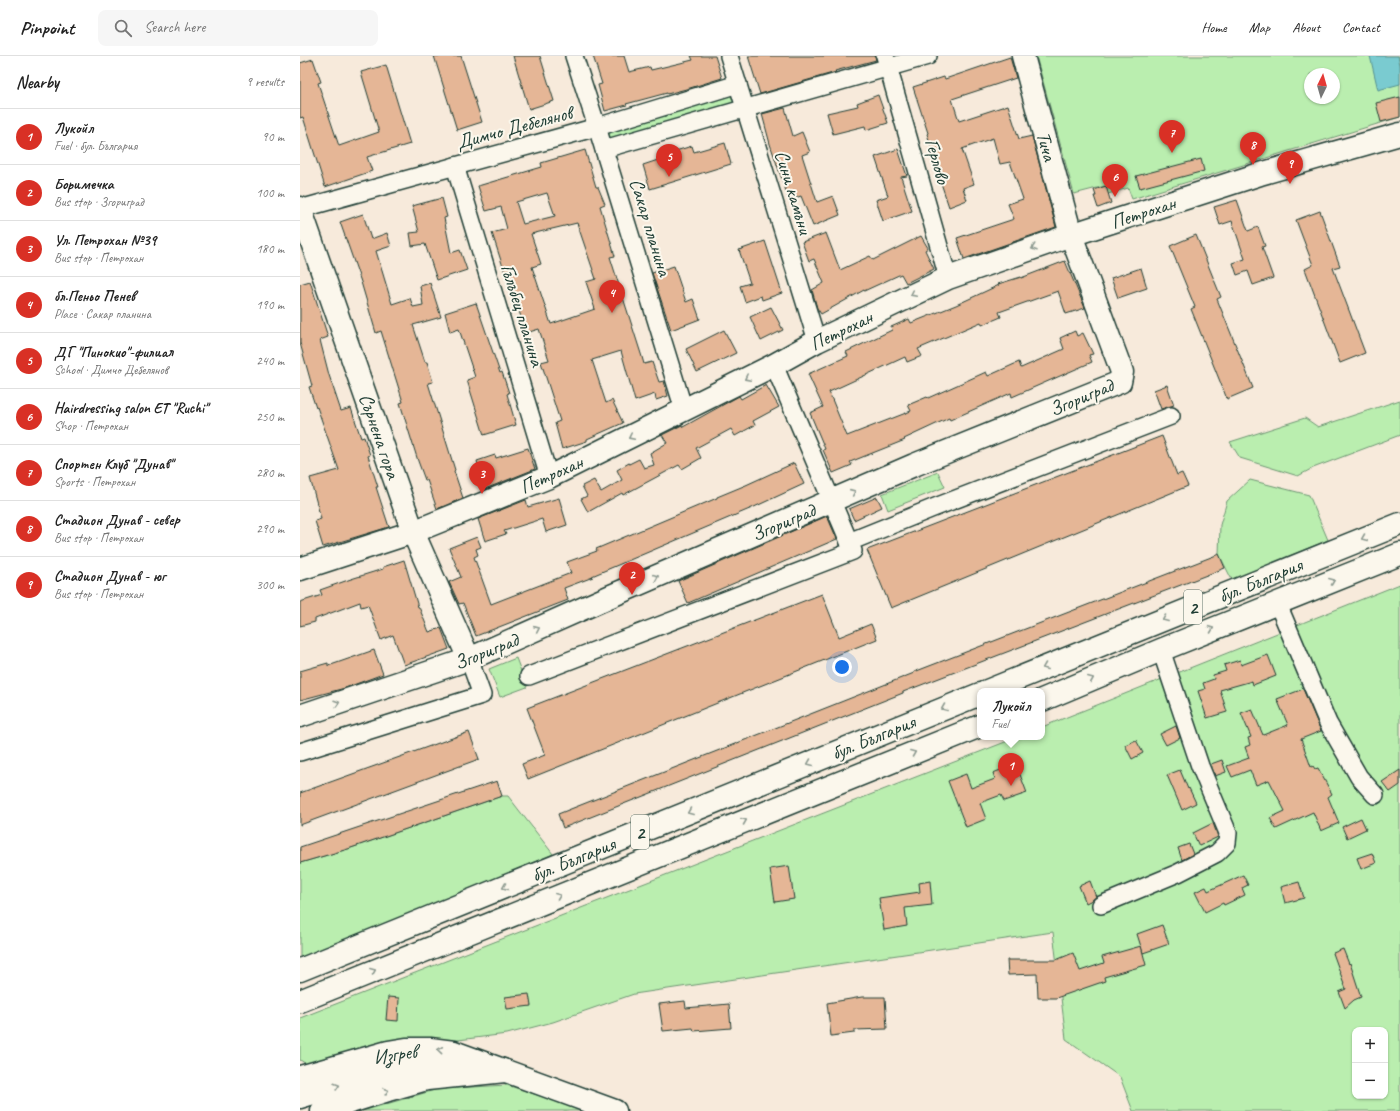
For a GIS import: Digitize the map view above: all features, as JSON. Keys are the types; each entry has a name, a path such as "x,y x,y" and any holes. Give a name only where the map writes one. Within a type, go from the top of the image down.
{"main road":[{"name":"Тича","path":"1023,56 1071,235"},
{"name":"Петрохан","path":"300,569 414,532 549,477 774,365 817,341 948,278 1071,235 1260,174 1400,134"},
{"name":"Сърнена гора","path":"300,208 414,532 469,659"},
{"name":"Згориград","path":"300,716 469,659 914,465 1120,382 1122,372 1071,235"},
{"name":"бул. България","path":"994,688 1400,524"},
{"name":"бул. България","path":"1045,699 1277,602 1400,554"},
{"name":"бул. България","path":"300,970 977,695"},
{"name":"бул. България","path":"300,1001 977,727"},
{"path":"300,1010 337,986"},
{"name":"Изгрев","path":"300,1077 388,1052 406,1049 430,1049 454,1052 615,1111"},
{"name":"Изгрев","path":"300,1097 398,1067 424,1064 498,1068"},
{"path":"322,1111 427,1079 498,1068"}],"street":[{"name":"Сакар планина","path":"574,56 684,410"},
{"name":"Сини камъни","path":"729,56 817,341"},
{"path":"604,149 745,109 887,62 928,56"},
{"name":"Герлово","path":"887,62 948,278"},
{"name":"Димчо Дебелянов","path":"300,208 597,127 738,84"},
{"name":"Гълъбец планина","path":"455,166 549,477"},
{"path":"529,676 853,551 774,365"},
{"path":"849,542 998,482 1171,416"},
{"path":"1277,602 1328,723 1359,777 1375,796"},
{"path":"1101,905 1178,874 1217,853 1227,843 1228,833 1200,766 1161,650"},
{"path":"300,752 482,695 469,659"}],"green space":[{"path":"1036,56 1400,56 1400,117 1132,199 1128,188 1108,194 1105,186 1074,194"},
{"path":"735,93 738,103 610,141 608,132"},
{"path":"1400,400 1400,435 1313,468 1298,476 1240,458 1230,442 1305,418 1318,427"},
{"path":"938,472 945,487 888,510 882,494"},
{"path":"1250,480 1309,495 1328,540 1232,580 1219,554 1220,525 1227,501"},
{"path":"1400,584 1400,1111 1133,1111 1120,1077 1066,1039 1053,932 634,994 553,1022 507,1034 458,1040 412,1039 389,1041 353,1050 325,1061 308,1065 300,1060 300,1018 1010,740 1045,740 1045,726"},
{"path":"516,658 527,687 500,697 489,669"},
{"path":"502,796 508,796 553,854 300,962 300,863 348,849"},
{"path":"507,1085 586,1111 362,1111 438,1089"}],"water":[{"path":"1370,56 1398,56 1400,65 1400,84 1378,90"}],"building":[{"path":"434,56 461,56 482,122 457,130"},
{"path":"513,56 540,56 554,101 529,109"},
{"path":"593,56 624,56 629,72 650,67 651,70 693,60 691,56 715,56 722,78 605,111 598,85 602,84"},
{"path":"748,56 875,56 876,60 760,94"},
{"path":"1010,57 1016,78 952,99 959,121 1008,105 1019,139 1032,136 1056,227 964,259 957,238 1014,219 1008,204 1023,199 1010,162 1000,164 993,138 962,149 974,184 963,188 967,200 949,207 935,165 937,164 913,87 944,77 945,79"},
{"path":"313,59 321,82 318,83 339,146 379,132 361,72 386,65 410,144 367,157 372,171 325,187 303,117 300,118 300,63"},
{"path":"878,95 888,123 866,130 865,126 833,134 827,113 858,106 857,103"},
{"path":"1400,97 1400,117 1381,122 1376,103"},
{"path":"785,108 793,136 802,132 810,152 802,155 817,202 833,196 840,215 813,226 801,196 789,200 770,144 762,114"},
{"path":"725,143 731,164 650,189 643,165 673,155 672,152 692,146 694,152"},
{"path":"898,149 907,176 901,177 912,211 883,221 876,200 888,196 875,157"},
{"path":"585,150 596,187 598,187 605,204 600,206 615,256 610,257 644,364 652,362 659,382 664,381 668,396 656,400 655,394 635,401 621,351 592,360 606,403 612,400 623,423 587,439 587,441 562,449 555,423 560,421 541,362 549,360 539,329 526,333 508,276 506,276 492,233 507,229 501,207 486,211 478,186 542,167 541,163","holes":["547,193 555,216 523,224 516,202","577,223 596,279 586,282 595,309 551,324 532,267 541,264 531,234"]},
{"path":"1201,159 1204,171 1140,188 1136,176"},
{"path":"1106,186 1111,203 1098,208 1094,196 1096,196 1094,190"},
{"path":"442,198 447,217 444,218 451,253 460,250 467,270 437,280 425,244 412,246 410,233 419,232 412,206"},
{"path":"1237,200 1248,231 1258,227 1265,246 1262,247 1273,278 1253,285 1248,271 1237,275 1233,263 1245,259 1232,221 1220,225 1214,207"},
{"path":"1320,211 1340,266 1333,268 1365,353 1340,363 1305,269 1313,265 1296,220"},
{"path":"363,214 371,239 387,233 391,246 376,251 392,304 410,298 413,307 423,305 420,286 430,283 441,317 413,325 433,382 428,383 463,498 437,509 427,480 425,480 418,461 400,403 403,402 381,331 376,333 361,282 340,222"},
{"path":"826,233 840,270 870,256 873,260 921,236 928,248 925,250 934,269 906,283 901,274 864,290 821,314 817,308 812,290 824,283 814,259 809,261 802,242"},
{"path":"1196,235 1221,297 1217,299 1253,388 1227,399 1191,309 1195,307 1170,246"},
{"path":"765,241 782,293 762,300 761,296 745,302 740,286 750,283 739,250"},
{"path":"1065,261 1085,308 1066,314 1058,291 999,312 1001,317 982,325 981,322 918,349 922,356 907,362 905,357 829,392 847,436 911,411 908,405 927,397 928,398 986,372 988,376 1019,362 1021,368 1064,349 1060,338 1075,331 1077,336 1083,333 1093,354 1089,355 1092,362 1012,397 1011,393 950,420 949,418 904,439 905,440 850,462 852,465 833,473 810,413 823,407 808,374 848,356 846,352 892,330 891,327 909,319 911,323 956,305 999,285 998,284 1021,278"},
{"path":"674,266 686,302 693,299 700,319 671,330 652,273"},
{"path":"1141,268 1147,288 1118,298 1111,278"},
{"path":"310,281 328,337 320,340 329,375 341,411 351,408 361,438 364,437 370,455 368,456 378,487 376,487 389,527 323,547 315,521 321,519 310,478 339,470 309,387 312,386 300,343 300,284"},
{"path":"476,303 500,373 502,372 509,393 507,394 516,425 484,435 467,380 475,377 459,329 450,332 445,313"},
{"path":"771,307 783,330 761,341 750,317"},
{"path":"724,330 736,353 697,372 686,349"},
{"path":"766,385 779,407 753,421 755,425 735,436 731,429 696,448 701,458 682,469 679,465 623,495 622,493 588,512 581,499 587,496 582,486 594,480 601,492 622,480 617,470 629,463 639,459 644,468 654,465 650,453 667,443 662,435 682,425 683,427 739,396 741,399"},
{"path":"1167,385 1174,405 1161,409 1154,390"},
{"path":"1162,436 1177,475 1182,473 1188,486 891,608 867,550"},
{"path":"528,448 535,469 485,489 477,461 495,455 496,458"},
{"path":"794,463 804,484 752,508 592,576 593,577 564,588 568,600 476,636 463,603 459,604 449,582 461,577 449,548 477,537 481,547 476,549 478,555 474,557 491,604 571,573 567,562 597,551 596,549 717,498"},
{"path":"877,497 882,507 854,520 849,509"},
{"path":"559,498 567,525 546,532 542,519 504,531 506,534 485,541 478,519 526,500 528,507"},
{"path":"827,516 837,539 688,603 678,581"},
{"path":"1219,554 1225,568 903,692 563,828 558,814 914,672"},
{"path":"404,560 418,607 429,632 441,628 449,649 404,665 393,635 381,640 368,605 361,607 360,602 315,619 315,622 300,626 300,602 322,595 320,590 383,569 383,567"},
{"path":"822,594 839,637 871,624 877,639 528,779 522,764 545,755 527,708"},
{"path":"374,650 383,674 345,688 300,700 300,671 328,663 328,666"},
{"path":"1268,655 1276,676 1253,685 1252,681 1220,690 1227,712 1207,718 1198,691 1205,689 1203,683 1214,679 1213,675 1226,671 1224,665 1240,660 1241,665"},
{"path":"1303,689 1321,731 1301,739 1311,767 1313,766 1315,769 1318,768 1332,794 1328,797 1339,823 1321,831 1313,812 1276,829 1270,818 1285,811 1269,780 1256,785 1250,770 1232,777 1227,766 1249,758 1245,747 1250,745 1248,738 1251,737 1241,713 1252,709 1263,735 1288,725 1277,699"},
{"path":"1176,726 1180,738 1166,745 1160,734"},
{"path":"469,732 479,759 300,825 300,793"},
{"path":"1136,740 1143,753 1132,759 1125,745"},
{"path":"1222,760 1226,772 1215,776 1211,764"},
{"path":"1016,764 1027,793 1004,801 1001,795 980,803 986,819 966,827 948,781 966,774 971,788 995,779 993,773"},
{"path":"1180,770 1196,803 1182,810 1167,775"},
{"path":"1400,770 1400,785 1390,792 1382,782"},
{"path":"497,781 502,796 348,849 300,863 300,847"},
{"path":"1361,818 1366,829 1347,838 1342,827"},
{"path":"1213,823 1218,837 1199,846 1193,833"},
{"path":"1189,844 1193,854 1182,860 1178,848"},
{"path":"1372,853 1376,863 1361,869 1357,858"},
{"path":"789,866 794,899 775,902 770,869"},
{"path":"1243,875 1248,885 1242,888 1245,895 1224,905 1223,903 1205,912 1195,892 1206,887 1208,891"},
{"path":"930,881 932,905 905,908 907,926 884,930 879,898 920,892 919,883"},
{"path":"1090,881 1096,897 1086,903 1079,886"},
{"path":"1299,882 1304,898 1285,903 1281,887"},
{"path":"1162,925 1169,944 1143,953 1137,934"},
{"path":"1141,946 1146,965 1104,977 1105,981 1056,998 1038,998 1037,974 1008,975 1007,960 1056,960 1073,953 1080,971 1104,963 1102,957"},
{"path":"1343,949 1349,964 1350,963 1361,997 1354,1000 1345,1008 1339,992 1346,989 1333,953"},
{"path":"529,994 531,1006 507,1009 505,997"},
{"path":"388,997 399,998 398,1021 386,1020"},
{"path":"862,997 885,997 887,1029 854,1030 854,1033 831,1036 827,1003"},
{"path":"685,1001 686,1008 729,1004 731,1028 694,1031 693,1028 663,1031 659,1004"}],"place":[{"name":"Спортен Клуб \"Дунав\"","path":"1172,153"},
{"name":"Стадион Дунав - север","path":"1253,165"},
{"name":"ДГ \"Пинокио\"-филиал","path":"669,177"},
{"name":"Стадион Дунав - юг","path":"1290,184"},
{"name":"Hairdressing salon ET \"Ruchi\"","path":"1115,197"},
{"name":"бл.Пеньо Пенев","path":"612,313"},
{"name":"Ул. Петрохан №39","path":"482,494"},
{"name":"Боримечка","path":"632,595"},
{"name":"Лукойл","path":"1011,786"}]}
